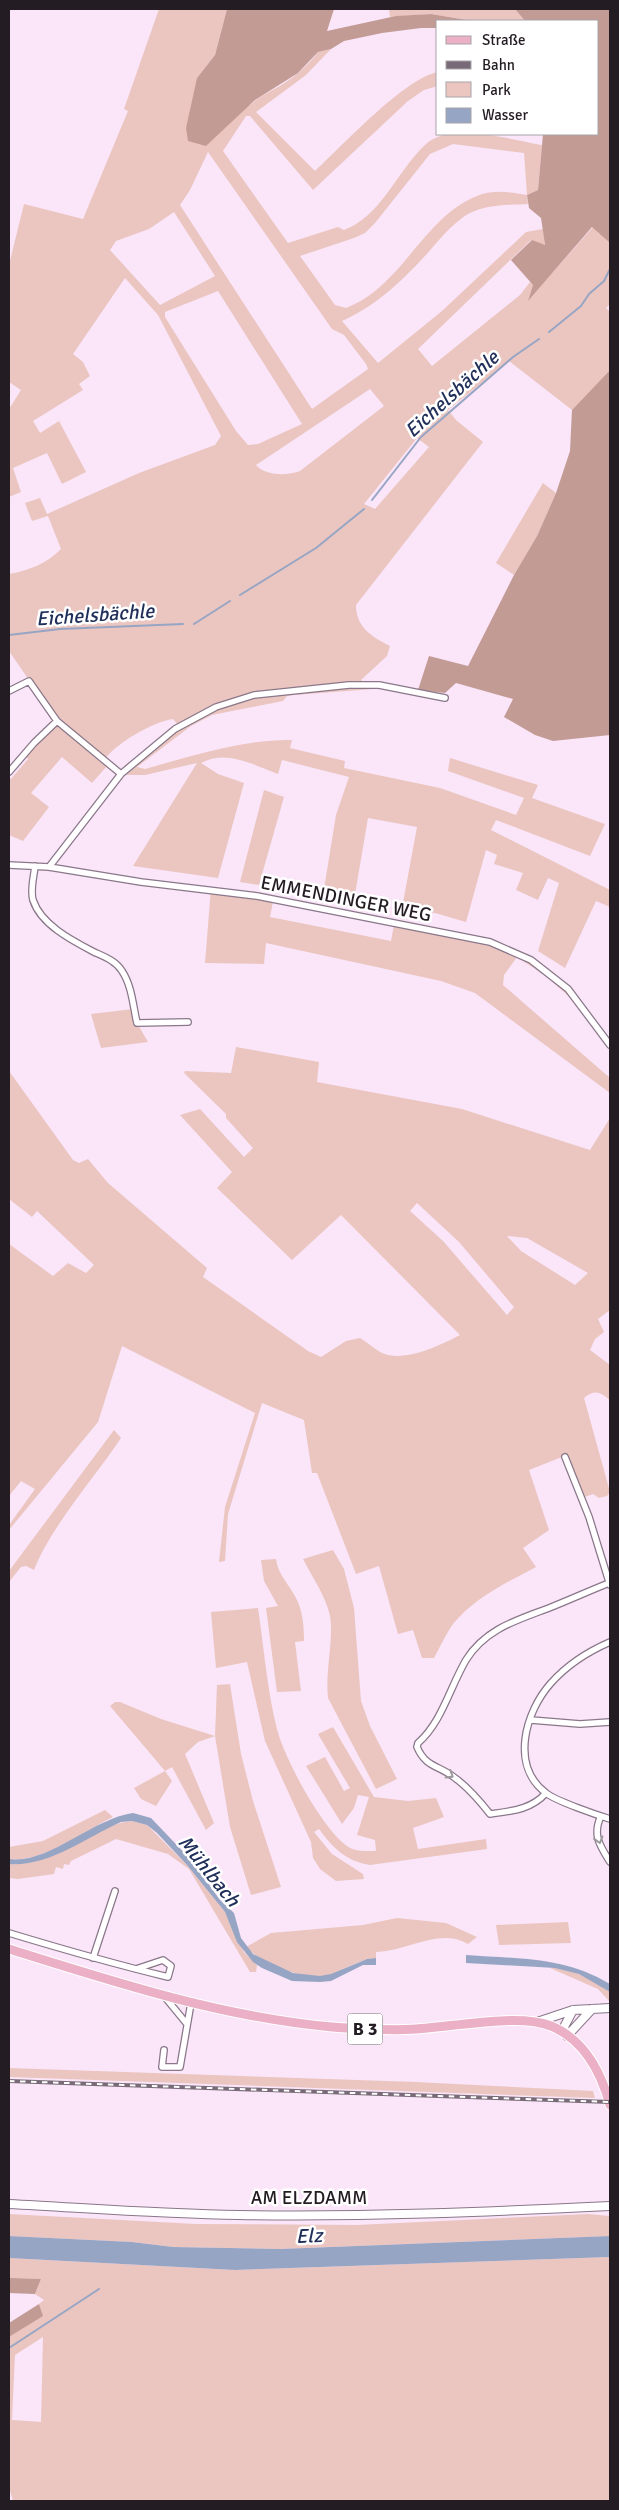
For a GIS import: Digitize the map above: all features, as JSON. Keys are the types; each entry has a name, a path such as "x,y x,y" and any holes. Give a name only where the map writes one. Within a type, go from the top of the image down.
{"main road":[{"name":"B 3","path":"9,1949 164,1996 264,2019 371,2029 413,2030 510,2020 538,2022 552,2027 567,2036 587,2053 595,2065 610,2105"}],"street":[{"path":"9,691 28,681 57,721 121,774"},
{"path":"49,867 121,774 156,742 188,720 216,707 254,695 349,685 378,685 445,698"},
{"path":"9,772 57,721"},
{"name":"EMMENDINGER WEG","path":"9,865 49,867 141,882 258,896 490,942 531,960 568,988 610,1045"},
{"path":"36,866 33,899 37,909 64,934 111,960 122,970 128,984 137,1023 188,1022"},
{"path":"546,1793 539,1801 527,1808 490,1814 472,1791 454,1777 425,1762 417,1747 418,1743 434,1724 466,1660 479,1644 495,1630 520,1617 610,1584 588,1517 565,1457"},
{"path":"610,1642 579,1658 549,1685 531,1720 524,1740 524,1759 532,1776 546,1793 610,1819"},
{"path":"531,1720 580,1724 610,1722"},
{"path":"601,1816 596,1835 598,1843 610,1862"},
{"path":"93,1958 115,1891"},
{"path":"9,1933 93,1958 136,1969 168,1977 171,1966 163,1960 136,1969"},
{"path":"164,1996 187,2024"},
{"path":"164,2050 162,2067 180,2067 191,2003"},
{"path":"538,2022 573,2010 610,2008"},
{"path":"573,2010 564,2027 567,2036 592,2009"},
{"name":"AM ELZDAMM","path":"9,2204 135,2211 284,2215 406,2214 610,2206"}],"green space":[{"path":"159,9 227,9 215,55 197,78 250,105 261,96 293,77 318,52 331,49 306,75 256,112 315,171 392,99 409,86 436,73 436,87 424,90 408,101 313,190 250,116 246,116 223,151 288,243 338,227 344,230 362,220 381,201 420,150 437,137 446,135 490,135 542,145 538,190 527,195 528,204 482,208 461,218 415,267 386,294 365,309 342,321 378,363 442,311 526,232 543,229 545,246 531,240 418,349 432,366 520,295 530,282 533,285 529,299 593,227 610,243 610,304 606,308 610,312 610,370 572,410 509,361 448,410 456,420 483,442 356,605 359,619 366,630 390,646 387,656 361,680 369,686 376,687 374,689 287,696 283,701 212,715 191,726 137,767 145,769 236,745 274,740 292,740 290,748 345,761 344,768 440,788 516,815 524,798 448,771 450,758 538,785 532,798 605,824 590,856 496,820 491,830 610,890 610,907 596,901 565,968 538,951 559,883 548,878 538,900 516,890 523,873 494,864 497,855 486,850 466,922 435,913 402,908 417,827 368,818 354,900 323,895 336,815 349,777 282,760 278,774 250,763 230,758 211,759 201,763 218,774 244,783 218,878 133,866 197,763 145,775 124,775 138,760 180,727 173,719 155,724 124,741 108,755 103,762 107,766 92,783 62,757 31,793 49,807 23,841 9,835 9,778 11,779 28,759 25,756 58,722 9,651 9,574 37,566 61,549 48,516 32,521 25,503 40,498 47,514 139,473 215,445 221,436 158,315 125,278 73,354 83,362 90,376 79,384 83,390 33,421 40,433 59,421 86,472 62,484 47,453 13,468 21,492 9,497 9,409 21,390 9,382 9,265 24,204 83,219 128,111 124,109","holes":["453,144 524,153 527,195 489,192 458,206 426,235 383,284 366,298 346,308 335,305 300,256 365,233 430,154","208,152 332,329 344,335 368,369 312,409 180,205 190,190","174,212 215,276 160,305 110,250 116,241 149,229","218,291 302,424 258,444 248,445 236,431 165,317 165,312","370,389 384,406 300,471 289,474 277,474 260,469 256,465","417,438 429,447 375,509 364,504"]},
{"path":"389,9 515,9 524,20 467,20 431,14 390,17"},
{"path":"543,483 556,493 537,536 514,575 496,563"},
{"path":"264,790 284,797 259,885 240,882"},
{"path":"211,888 490,941 548,972 584,1010 547,977 517,957 504,975 503,985 610,1078 610,1093 475,993 441,981 266,943 264,964 205,963","holes":["273,902 394,925 391,941 270,917"]},
{"path":"133,1009 137,1023 148,1042 101,1048 91,1014"},
{"path":"236,1047 319,1062 317,1082 462,1109 590,1150 610,1118 610,1310 598,1319 604,1332 595,1339 590,1350 610,1365 610,1400 597,1393 591,1393 584,1398 610,1492 607,1496 599,1498 593,1494 585,1497 567,1455 529,1470 549,1530 523,1548 536,1567 492,1591 462,1614 445,1636 434,1658 422,1658 413,1630 398,1634 379,1566 356,1574 317,1473 312,1473 304,1420 262,1403 228,1514 225,1561 219,1562 225,1507 255,1413 122,1346 98,1422 9,1530 9,1525 35,1489 21,1481 9,1496 9,1244 53,1276 68,1263 86,1273 94,1265 37,1211 32,1217 9,1199 9,1071 73,1160 79,1163 88,1159 108,1183 207,1268 203,1277 308,1351 321,1357 346,1341 360,1338 382,1353 391,1356 401,1356 422,1352 460,1335 341,1215 292,1260 217,1188 232,1172 180,1115 200,1109 244,1157 253,1148 226,1118 226,1114 184,1073 185,1071 231,1073","holes":["417,1203 459,1242 514,1307 507,1315 443,1241 410,1211","507,1236 527,1238 588,1273 575,1285 521,1251"]},
{"path":"114,1430 121,1438 62,1520 41,1554 34,1570 26,1566 21,1567 9,1582 9,1571"},
{"path":"333,1550 344,1569 354,1608 361,1701 370,1726 397,1779 376,1789 328,1698 330,1616 322,1594 303,1559"},
{"path":"276,1559 279,1570 296,1598 302,1614 304,1641 295,1642 301,1691 277,1692 266,1608 278,1606 264,1581 261,1560"},
{"path":"258,1608 271,1699 281,1742 306,1794 340,1840 353,1849 376,1851 375,1840 357,1835 369,1797 358,1795 354,1808 342,1824 306,1766 325,1757 344,1791 350,1788 318,1734 333,1727 374,1797 408,1801 436,1798 444,1817 413,1828 418,1849 486,1839 487,1849 370,1865 354,1861 341,1853 319,1829 314,1832 332,1854 363,1874 364,1879 336,1881 320,1869 313,1858 311,1842 265,1741 247,1662 216,1668 211,1612"},
{"path":"230,1684 241,1754 253,1801 281,1887 251,1895 230,1827 215,1736 217,1685"},
{"path":"115,1702 120,1702 161,1719 215,1736 198,1742 185,1754 214,1823 206,1830 172,1767 165,1771 110,1706"},
{"path":"165,1771 172,1781 156,1806 141,1799 134,1788"},
{"path":"105,1810 113,1817 62,1845 35,1856 9,1859 9,1847 43,1841"},
{"path":"132,1821 147,1825 187,1865 225,1912 244,1952 257,1965 256,1972 250,1972 189,1869 168,1854 116,1839 71,1861 69,1865 64,1864 63,1869 56,1867 54,1874 18,1879 9,1878 9,1864 26,1863 42,1859 102,1830"},
{"path":"397,1918 446,1923 477,1937 468,1944 457,1939 434,1939 376,1952 376,1958 359,1962 332,1974 322,1976 299,1974 286,1970 263,1960 246,1947 271,1933 363,1925"},
{"path":"568,1922 571,1943 499,1945 496,1925"},
{"path":"550,1968 566,1969 589,1979 610,1992 610,2002 598,1989"},
{"path":"9,2068 416,2082 593,2091 595,2098 9,2077"},
{"path":"9,2214 196,2224 357,2225 588,2214 610,2216 610,2236 280,2249 173,2247 132,2242 9,2236"},
{"path":"610,2257 610,2501 13,2501 9,2487 9,2337 42,2316 39,2304 44,2300 35,2294 41,2279 9,2278 9,2258 235,2270","holes":["43,2337 41,2422 12,2420 15,2355"]}],"shaded area":[{"path":"227,9 334,9 327,31 396,16 431,14 467,20 436,20 436,28 382,33 344,41 331,49 318,52 298,73 255,100 206,146 188,141 186,128 197,78 215,55"},
{"path":"515,9 610,9 610,243 592,227 528,301 533,285 511,260 532,240 545,245 541,218 529,208 527,195 538,190 543,135 599,135 599,20 524,20"},
{"path":"610,370 610,735 553,741 535,735 504,717 513,699 456,683 445,693 418,690 429,656 468,666 514,575 537,536 556,493 570,451 572,410"},
{"path":"9,2278 41,2279 35,2294 9,2293"},
{"path":"39,2304 43,2316 9,2337 9,2323"}],"water":[{"path":"133,1813 151,1818 193,1862 220,1900 234,1913 241,1938 253,1954 293,1973 320,1976 331,1974 367,1959 376,1958 376,1965 363,1965 331,1981 320,1982 292,1981 262,1968 253,1962 237,1942 225,1912 187,1865 147,1825 132,1821 121,1822 53,1856 24,1864 9,1864 9,1859 24,1859 40,1855 102,1823"},
{"path":"466,1955 540,1960 575,1968 610,1984 610,1992 579,1974 555,1968 466,1963"},
{"path":"9,2236 132,2242 173,2247 280,2249 610,2236 610,2257 235,2270 9,2258"}],"waterway":[{"name":"Eichelsbächle","path":"549,332 581,306 589,294 604,281 610,269"},
{"name":"Eichelsbächle","path":"372,500 421,437 513,357 539,339"},
{"name":"Eichelsbächle","path":"240,595 316,548 364,509"},
{"name":"Eichelsbächle","path":"194,624 230,601"},
{"name":"Eichelsbächle","path":"9,635 60,629 183,624"},
{"path":"9,2348 99,2289"}],"railway":[{"path":"9,2081 610,2102"}],"water label":[{"name":"Mühlbach","path":"209,1871"},
{"name":"Elz","path":"309,2236"}]}
